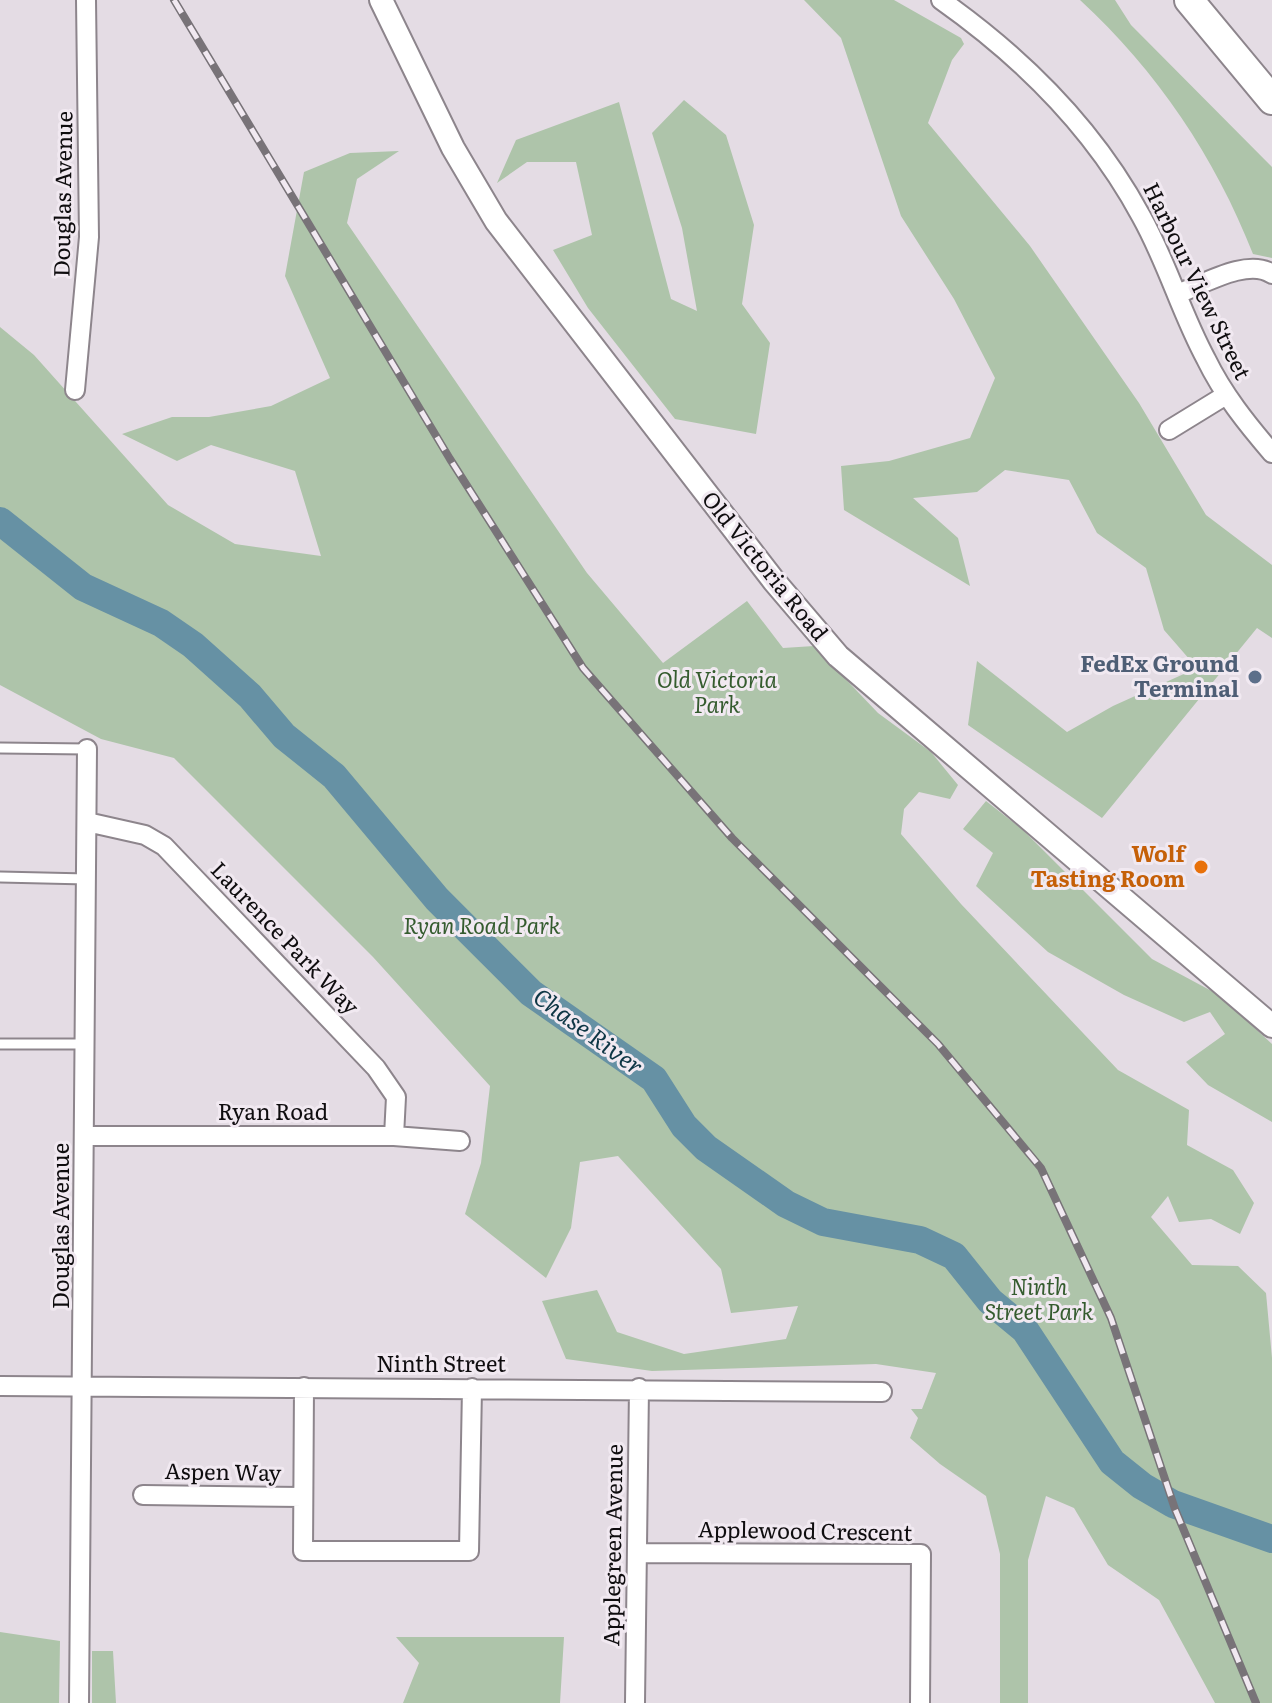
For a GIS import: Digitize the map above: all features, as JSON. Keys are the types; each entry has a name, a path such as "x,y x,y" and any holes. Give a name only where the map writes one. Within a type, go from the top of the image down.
{"highway":[{"path":"1189,0 1268,95"}],"street":[{"name":"Douglas Avenue","path":"75,390 89,237 86,0"},
{"name":"Old Victoria Road","path":"381,0 453,148 496,221 764,568 838,656 1272,1026"},
{"name":"Harbour View Street","path":"941,0 1029,70 1068,110 1109,162 1140,214 1206,361 1226,395 1272,453"},
{"path":"1177,294 1247,269 1265,270 1272,274"},
{"path":"1169,430 1226,395"},
{"name":"Douglas Avenue","path":"79,1703 87,749"},
{"name":"Laurence Park Way","path":"87,822 145,835 164,846 376,1068 396,1097 394,1136"},
{"name":"Ryan Road","path":"85,1136 394,1136 460,1141"},
{"name":"Ninth Street","path":"0,1386 882,1392"},
{"path":"304,1387 303,1551 469,1551 472,1388"},
{"name":"Applegreen Avenue","path":"635,1703 639,1388"},
{"name":"Aspen Way","path":"143,1495 302,1497"},
{"name":"Applewood Crescent","path":"637,1553 921,1554 920,1703"}],"lane":[{"path":"0,748 87,749"},
{"path":"0,877 87,879"},
{"path":"0,1044 86,1044"}],"green space":[{"path":"804,0 894,0 961,38 964,44 952,60 928,123 1030,246 1139,403 1206,515 1272,565 1272,638 1257,628 1102,818 968,725 977,661 1067,732 1113,706 1197,668 1164,630 1146,568 1097,533 1069,480 1005,470 977,492 913,498 958,538 970,586 844,510 841,466 889,461 970,438 995,378 954,299 901,216 841,38"},
{"path":"1080,0 1115,0 1131,25 1272,167 1272,258 1253,254 1221,183 1181,117 1134,56"},
{"path":"684,100 726,135 754,225 742,304 770,343 756,434 675,419 588,308 553,250 592,235 576,162 527,162 497,183 516,140 619,102 671,299 697,311 682,228 652,133"},
{"path":"399,151 357,179 347,223 587,573 663,663 747,601 783,648 814,646 878,713 931,752 958,785 950,799 919,792 904,809 901,834 961,904 1118,1070 1189,1110 1187,1145 1233,1170 1254,1203 1240,1234 1211,1219 1179,1222 1168,1196 1151,1217 1192,1265 1238,1266 1266,1293 1272,1358 1272,1703 1215,1703 1159,1600 1108,1565 1074,1508 1046,1496 1028,1560 1028,1703 1000,1703 1000,1554 986,1496 940,1464 910,1438 918,1418 911,1409 922,1409 936,1373 876,1364 652,1371 566,1359 542,1301 597,1290 617,1332 684,1354 786,1339 798,1306 731,1313 721,1269 618,1156 580,1162 571,1228 546,1278 465,1214 481,1163 490,1086 373,957 174,758 101,739 0,685 0,327 34,355 168,505 235,544 321,556 295,471 211,445 177,461 122,434 172,417 209,417 271,406 330,378 285,276 304,172 350,153"},
{"path":"986,801 1023,830 1152,959 1219,995 1272,1044 1272,1122 1208,1085 1186,1062 1225,1034 1210,1012 1184,1022 1124,995 1048,952 976,886 993,853 963,829"},
{"path":"0,1632 60,1641 59,1703 0,1703"},
{"path":"396,1637 564,1637 560,1703 403,1703 419,1663"},
{"path":"92,1651 113,1651 116,1703 92,1703"}],"waterway":[{"name":"Chase River","path":"0,521 83,587 161,623 193,645 250,696 284,736 334,776 437,899 531,993 654,1079 684,1126 706,1148 786,1204 823,1222 920,1240 954,1256 990,1301 1025,1330 1112,1462 1142,1486 1173,1504 1272,1539"}],"railway":[{"path":"174,0 450,459 583,668 732,838 938,1044 1041,1168 1111,1318 1175,1509 1256,1703"}],"place":[{"name":"FedEx Ground Terminal","path":"1255,677"},
{"name":"Wolf Tasting Room","path":"1201,867"}],"park label":[{"name":"Old Victoria Park","path":"717,692"},
{"name":"Ryan Road Park","path":"482,926"},
{"name":"Ninth Street Park","path":"1039,1300"}]}
